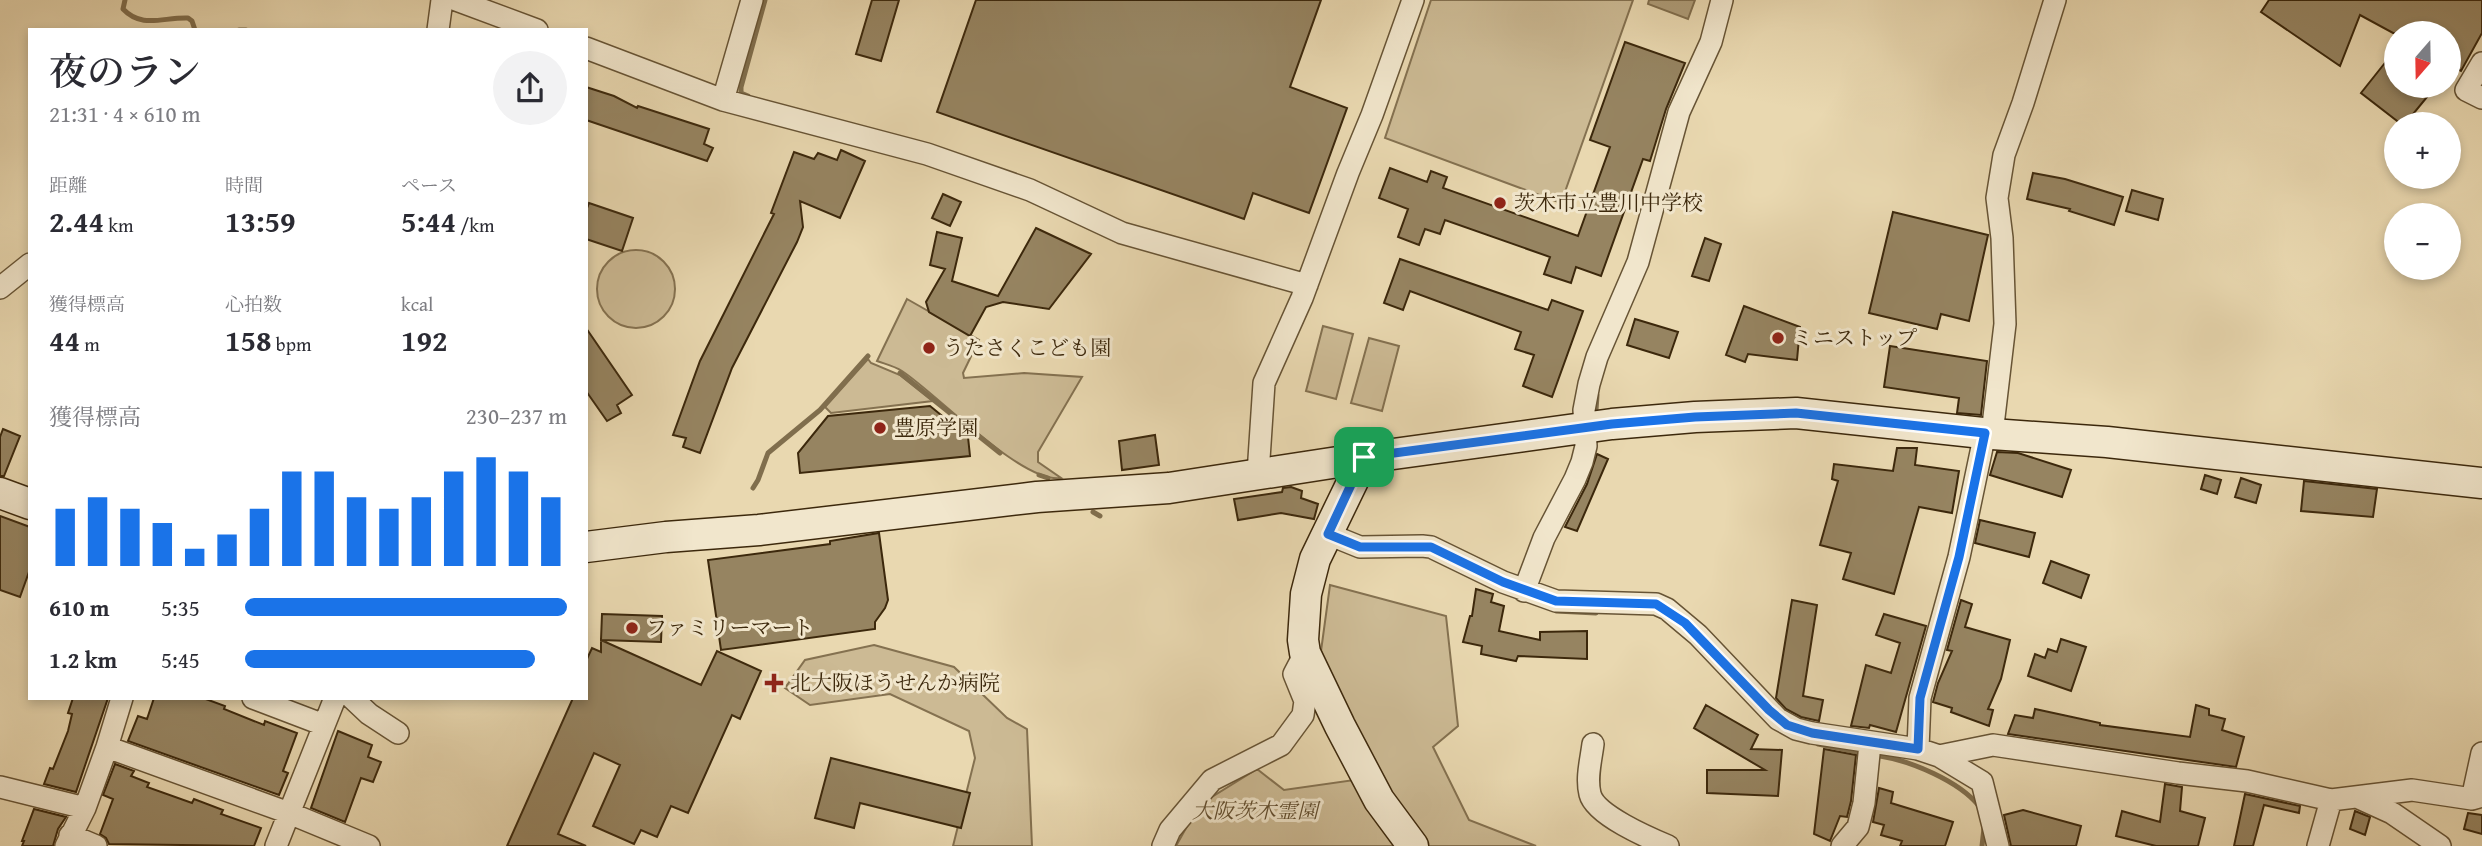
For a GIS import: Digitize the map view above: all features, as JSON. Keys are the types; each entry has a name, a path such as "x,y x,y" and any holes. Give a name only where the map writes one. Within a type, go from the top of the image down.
{"street":[{"path":"438,28 442,0"},
{"path":"456,0 532,28"},
{"path":"723,100 752,0"},
{"path":"1258,474 1264,383 1307,285 1413,0"},
{"path":"1524,590 1544,538 1575,479 1586,446 1584,410 1597,357 1638,262 1679,112 1711,42 1722,0"},
{"path":"1918,749 1920,698 1997,406 2005,324 2002,238 1997,198 2004,155 2055,0"},
{"path":"588,49 723,100 927,154 1030,190 1122,233 1307,285"},
{"path":"2482,62 2466,90 2482,98"},
{"path":"0,288 28,266"},
{"path":"588,547 759,530 1037,497 1168,488 1364,457 1585,428 1695,417 1796,413 1988,434 2107,442 2482,483"},
{"path":"1364,457 1315,559 1306,594 1303,640 1305,653 1379,800 1413,846"},
{"path":"0,493 28,503"},
{"path":"1328,534 1360,547 1431,547 1524,590 1565,602 1656,604 1685,623 1769,710 1787,725 1812,733 1870,744 1918,749 1939,756 1982,782 1998,846"},
{"path":"1163,846 1170,831 1212,780 1281,745 1303,715 1305,701 1294,674 1305,653"},
{"path":"96,846 68,840 85,808 121,700"},
{"path":"258,700 324,725"},
{"path":"276,846 334,700"},
{"path":"354,700 369,715 398,733"},
{"path":"1593,744 1588,779 1591,797 1599,807 1629,828 1668,846"},
{"path":"1842,846 1858,827 1864,803 1870,744"},
{"path":"1939,756 1993,746 2178,773 2248,780 2331,800 2413,790 2477,797 2482,753"},
{"path":"107,747 289,813 369,846"},
{"path":"0,787 85,808"},
{"path":"2359,798 2392,813 2441,846"},
{"path":"2318,846 2331,800"}],"green space":[{"path":"1431,0 1633,0 1561,203 1385,138"},
{"path":"628,250 644,250 658,256 669,267 675,281 675,297 669,311 658,322 644,328 628,328 614,322 603,311 597,297 597,281 603,267 614,256"},
{"path":"907,299 979,340 963,373 964,378 1024,373 1082,377 1038,452 1038,462 1061,478 1044,476 1024,467 902,371 877,361"},
{"path":"1323,326 1353,334 1336,399 1306,391"},
{"path":"1369,338 1399,346 1382,411 1351,403"},
{"path":"868,359 871,363 900,375 933,401 831,413 825,407"},
{"path":"1330,585 1446,616 1458,726 1433,747 1469,820 1536,846 1422,846 1364,761 1321,651"},
{"path":"874,645 954,667 1007,718 1027,729 1032,846 953,846 975,758 969,731 890,694 810,705 785,688 805,660"},
{"name":"大阪茨木霊園","path":"1257,769 1284,790 1354,780 1396,846 1176,846 1199,805"}],"shaded area":[{"path":"1649,0 1695,0 1688,19 1648,4"}],"building":[{"path":"872,0 899,0 881,61 856,54"},
{"path":"976,0 1321,0 1290,87 1347,108 1309,213 1253,193 1244,219 937,112"},
{"path":"2269,0 2482,0 2482,33 2461,71 2461,21 2384,21 2384,28 2360,15 2340,66 2261,12"},
{"path":"1625,42 1685,63 1666,109 1650,161 1643,159 1601,276 1576,267 1571,283 1544,274 1550,257 1445,220 1440,234 1425,229 1419,245 1398,237 1408,209 1379,198 1390,168 1427,182 1431,171 1447,177 1443,188 1578,236 1610,147 1590,140"},
{"path":"2384,64 2384,98 2426,98 2415,112 2386,112 2361,93"},
{"path":"588,88 614,96 637,108 638,106 709,129 704,144 713,148 707,161 588,121"},
{"path":"841,150 865,161 840,218 800,201 803,227 732,368 700,453 683,447 686,438 673,435 700,361 774,214 771,213 794,152 814,159 818,153 837,160"},
{"path":"2033,173 2065,179 2123,197 2114,225 2069,211 2070,209 2027,199"},
{"path":"2132,190 2163,199 2158,220 2126,211"},
{"path":"943,194 961,202 950,226 932,218"},
{"path":"589,203 633,218 622,251 588,240"},
{"path":"1893,212 1988,235 1969,321 1941,314 1937,329 1869,313"},
{"path":"1036,228 1091,254 1049,309 1003,302 986,307 970,336 929,312 926,302 945,269 930,265 937,232 962,238 952,281 998,296"},
{"path":"1705,238 1721,244 1709,281 1692,276"},
{"path":"1400,259 1548,310 1552,300 1583,311 1552,397 1523,386 1534,355 1515,349 1521,332 1410,291 1403,310 1384,303"},
{"path":"1744,306 1800,327 1797,360 1748,354 1745,362 1726,355"},
{"path":"1635,319 1678,332 1669,358 1627,345"},
{"path":"588,331 632,395 617,405 621,413 607,421 588,394"},
{"path":"1890,346 1987,361 1981,415 1957,413 1959,398 1884,387"},
{"path":"930,406 968,437 970,456 800,473 798,453 828,416"},
{"path":"3,429 20,436 4,476 0,476 0,437"},
{"path":"1155,435 1159,465 1122,470 1119,441"},
{"path":"1897,448 1917,448 1915,465 1959,471 1952,513 1919,507 1894,594 1843,579 1851,553 1820,545 1838,481 1832,479 1834,464 1893,471"},
{"path":"1997,452 2018,453 2071,470 2062,497 1990,475"},
{"path":"1597,454 1608,459 1577,531 1565,527 1587,484"},
{"path":"2205,475 2221,480 2217,494 2201,489"},
{"path":"2241,478 2261,485 2256,503 2235,497"},
{"path":"2304,481 2377,489 2373,517 2301,511"},
{"path":"1291,487 1302,491 1301,498 1318,504 1314,519 1281,513 1238,520 1234,499 1282,492 1283,488"},
{"path":"0,516 28,526 28,575 20,597 0,590"},
{"path":"1980,520 2035,533 2029,557 1975,543"},
{"path":"879,533 888,600 875,622 875,629 721,650 708,560 830,544 830,541"},
{"path":"2051,561 2089,575 2081,598 2043,583"},
{"path":"1476,589 1493,594 1491,602 1504,606 1499,631 1540,640 1540,632 1587,631 1587,659 1518,656 1516,661 1481,654 1482,646 1463,642 1472,616"},
{"path":"1792,600 1817,605 1803,696 1823,700 1819,721 1801,717 1786,709 1776,698"},
{"path":"1961,600 1972,604 1965,627 2010,640 2001,679 1988,709 1993,710 1989,726 1951,712 1952,708 1933,702 1952,651 1947,650"},
{"name":"ファミリーマート","path":"602,614 662,616 661,642 601,640"},
{"path":"1884,614 1926,626 1896,732 1870,725 1869,728 1851,726 1866,665 1891,673 1900,643 1876,635"},
{"path":"2061,639 2086,647 2071,691 2028,676 2035,654 2045,658 2048,649 2057,652"},
{"path":"601,640 701,685 717,651 761,671 740,719 732,715 688,813 671,806 657,837 641,830 634,844 593,826 620,765 594,753 558,834 586,846 507,846 572,700 588,700 588,657 592,648 601,652"},
{"path":"72,700 107,700 76,792 44,784 68,731 72,714 68,713"},
{"path":"153,700 208,700 264,725 265,721 297,733 283,771 288,773 279,795 128,741 138,716 147,719"},
{"path":"1706,705 1758,735 1751,749 1782,750 1778,796 1707,793 1707,770 1765,770 1694,728"},
{"path":"2196,705 2209,709 2209,715 2225,719 2222,730 2244,737 2236,767 2008,734 2015,715 2033,718 2035,709 2100,725 2190,737"},
{"path":"338,731 372,745 368,757 381,762 373,782 361,778 345,822 311,808"},
{"path":"1824,749 1856,755 1847,817 1840,816 1830,841 1814,834"},
{"path":"831,758 970,793 961,828 860,803 854,828 815,818"},
{"path":"115,764 134,771 131,776 149,783 147,787 192,803 194,799 223,810 221,814 261,828 254,846 109,844 100,834 113,799 103,795"},
{"path":"2165,784 2182,787 2180,811 2205,818 2198,846 2156,846 2116,836 2122,811 2160,822"},
{"path":"1879,788 1893,792 1891,803 1953,822 1945,846 1900,846 1902,841 1881,835 1884,825 1873,822"},
{"path":"2245,794 2300,806 2299,813 2264,805 2253,846 2234,846"},
{"path":"34,809 66,817 58,829 53,846 22,846"},
{"path":"2023,810 2081,826 2076,846 2011,846 2004,815"},
{"path":"2355,811 2370,817 2365,835 2350,829"},
{"path":"2468,813 2482,815 2482,834 2464,829"}],"waterway":[{"path":"125,0 123,9 138,19 153,21 188,18 194,28"},
{"path":"748,96 741,93 741,87 765,0"},
{"path":"753,488 768,453 820,410 868,356"},
{"path":"900,373 1000,453"},
{"path":"1596,410 1597,395"},
{"path":"1039,475 1048,478"},
{"path":"1093,512 1100,516"},
{"path":"1556,611 1596,613"},
{"path":"1818,744 1863,753"},
{"path":"1880,756 1906,762 1934,774 1959,788 1979,806"},
{"path":"1982,846 1984,828"}],"place":[{"name":"茨木市立豊川中学校","path":"1500,203"},
{"name":"ミニストップ","path":"1778,338"},
{"name":"うたさくこども園","path":"929,348"},
{"name":"豊原学園","path":"880,428"},
{"name":"ファミリーマート","path":"632,628"},
{"name":"北大阪ほうせんか病院","path":"774,683"}],"route":[{"path":"1796,413 1985,433 1959,557 1920,698 1918,749 1870,744 1812,733 1787,725 1769,710 1698,635 1656,604 1556,601 1503,582 1431,547 1360,547 1328,534 1364,457 1612,424 1796,413"}]}
